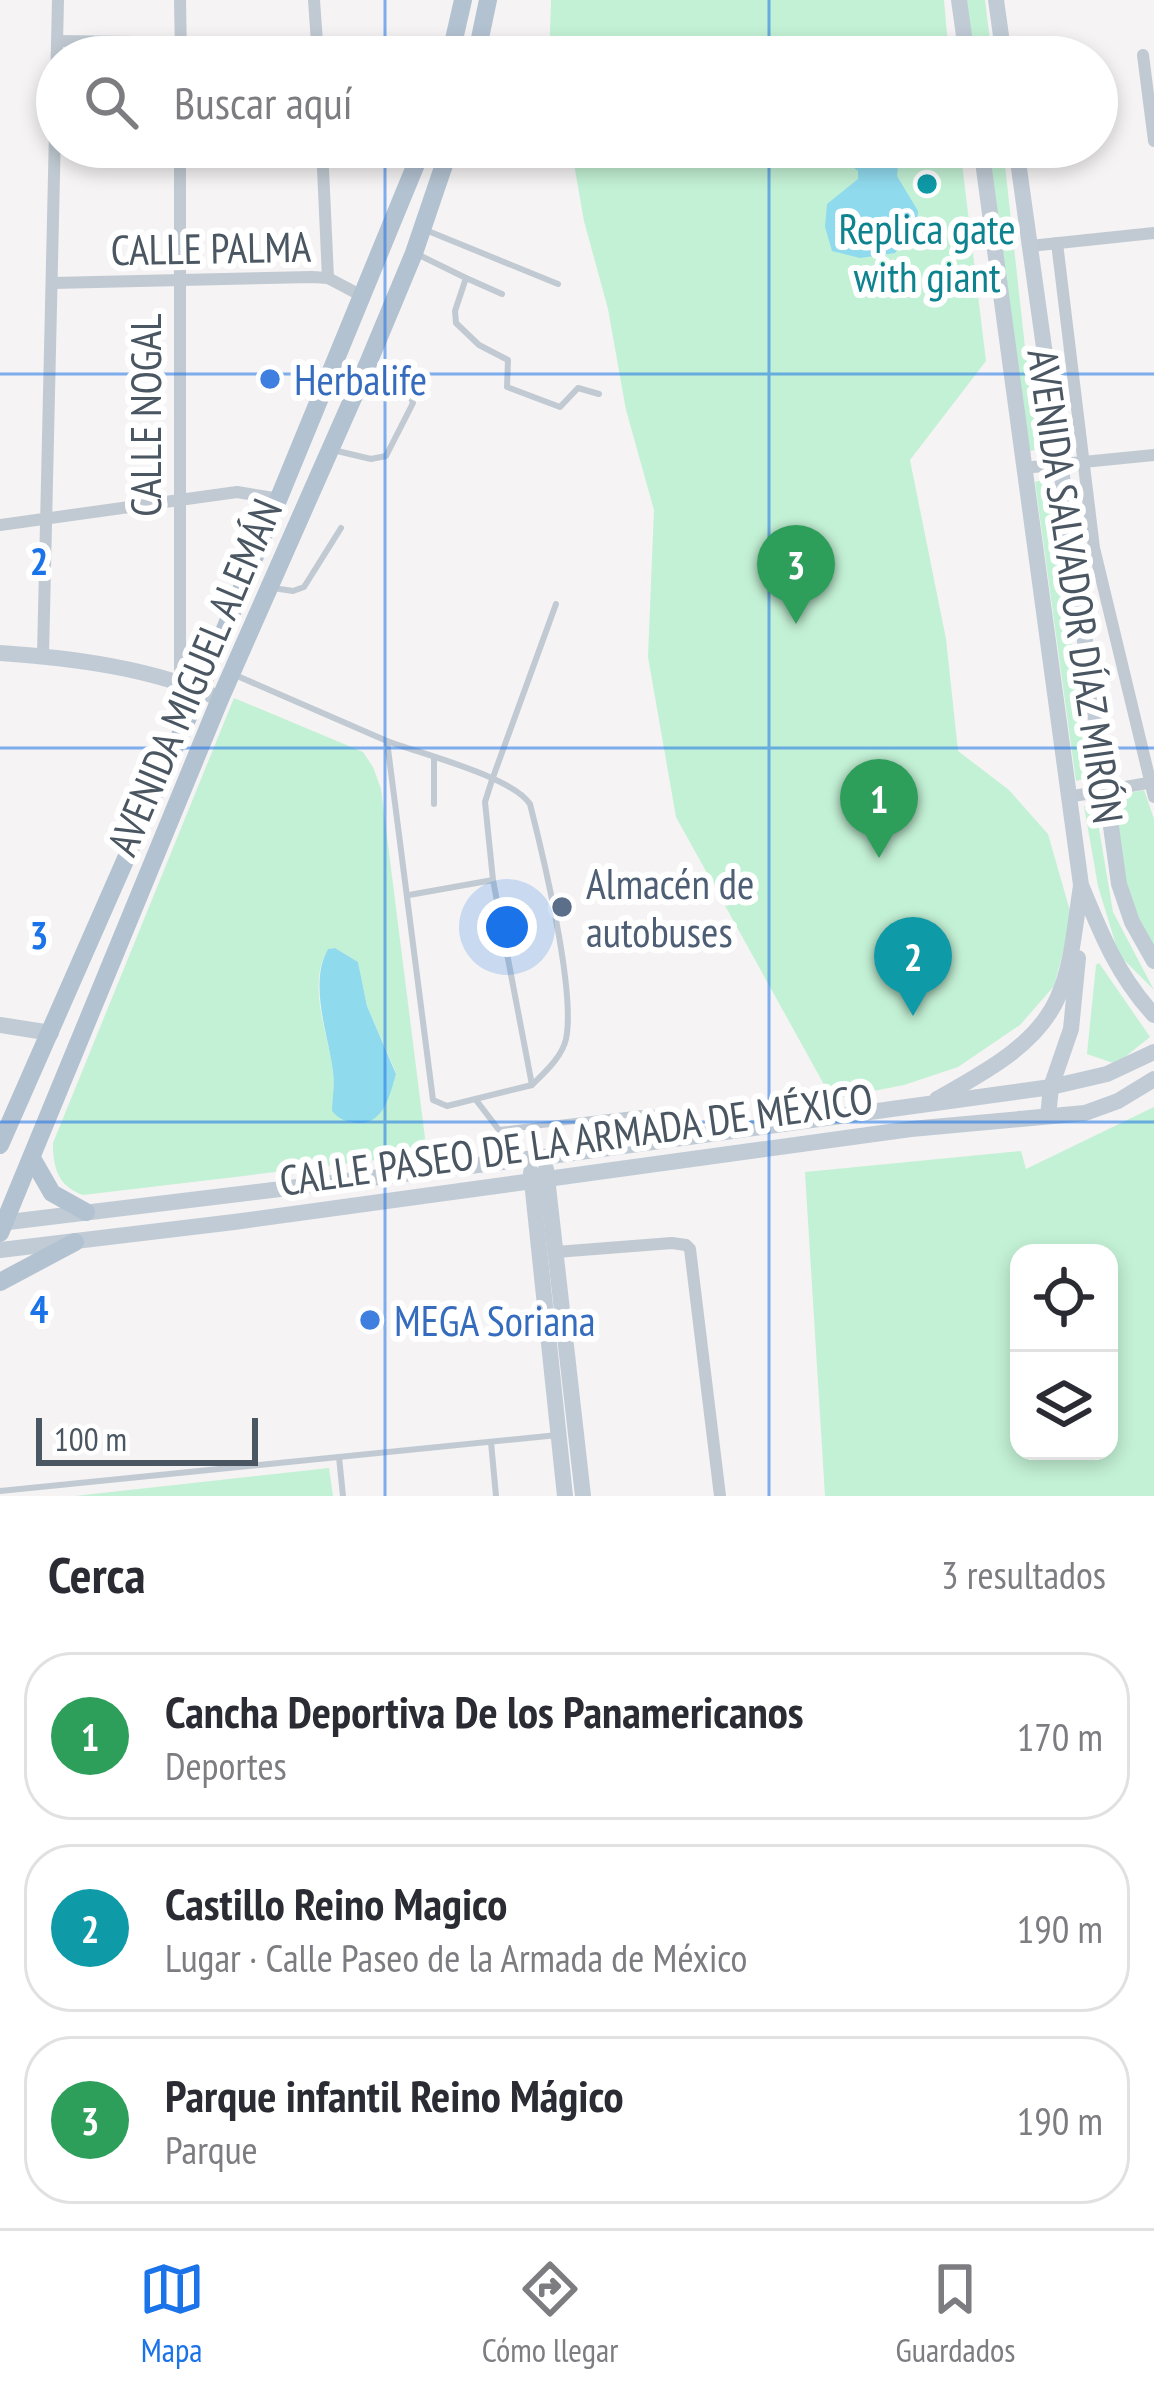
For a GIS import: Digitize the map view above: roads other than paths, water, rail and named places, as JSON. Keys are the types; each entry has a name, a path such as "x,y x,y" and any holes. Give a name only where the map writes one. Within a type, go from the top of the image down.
{"main road":[{"path":"455,36 463,0"},
{"path":"480,36 488,0"},
{"path":"959,0 964,36"},
{"path":"997,0 1001,36"},
{"name":"AVENIDA MIGUEL ALEMÁN","path":"0,1145 200,690 415,168"},
{"name":"AVENIDA MIGUEL ALEMÁN","path":"2,1226 220,699 364,374 443,168"},
{"name":"AVENIDA SALVADOR DÍAZ MIRÓN","path":"984,168 1081,885 1107,950 1130,989 1154,1015"},
{"name":"AVENIDA SALVADOR DÍAZ MIRÓN","path":"1019,168 1119,884 1132,922 1154,961"},
{"path":"0,653 44,656 180,683 220,699"},
{"path":"930,1103 993,1068 1045,1018 1058,999 1066,973 1081,885"},
{"path":"1048,1116 1051,1087 1071,1028 1079,944 1075,922"},
{"path":"0,1025 51,1033"},
{"name":"CALLE PASEO DE LA ARMADA DE MÉXICO","path":"2,1226 1051,1087 1107,1074 1154,1052"},
{"name":"CALLE PASEO DE LA ARMADA DE MÉXICO","path":"0,1250 911,1129 1085,1113 1118,1101 1154,1079"},
{"path":"537,1158 565,1496"},
{"path":"33,1160 52,1193 86,1212"},
{"path":"436,1170 440,1194"},
{"path":"348,1180 352,1205"},
{"path":"540,1181 556,1252 583,1496"},
{"path":"0,1282 75,1242"}],"street":[{"path":"57,36 58,0"},
{"path":"180,0 181,36"},
{"path":"314,0 317,36"},
{"path":"1143,55 1154,141"},
{"path":"44,656 55,168"},
{"name":"CALLE NOGAL","path":"180,168 180,683"},
{"path":"323,168 328,278"},
{"path":"1030,245 1154,233"},
{"name":"AVENIDA SALVADOR DÍAZ MIRÓN","path":"1057,243 1094,548 1152,787"},
{"name":"CALLE PALMA","path":"53,283 328,278 364,297"},
{"path":"1023,468 1154,455"},
{"path":"0,525 248,491 280,499"},
{"path":"1068,796 1152,787"},
{"path":"556,1252 686,1244 694,1257 720,1496"}],"lane":[{"path":"422,229 558,284"},
{"path":"414,253 502,294"},
{"path":"466,278 456,323 479,345 508,360 507,387 560,406 578,388 599,394"},
{"path":"330,449 382,458 391,452 406,419 412,394 364,374"},
{"path":"269,587 293,591 304,587 340,528"},
{"path":"532,1085 493,880 484,802 556,604"},
{"path":"232,673 387,741 492,780 521,794 530,804 563,972 566,1041 553,1064 532,1085 447,1106 434,1100 387,741"},
{"path":"434,759 434,804"},
{"path":"409,895 493,880"},
{"path":"476,1099 499,1130 651,1112 717,1133"},
{"path":"232,1195 234,1222"},
{"path":"0,1491 559,1435"},
{"path":"491,1442 496,1496"},
{"path":"339,1457 343,1496"}],"water":[{"path":"854,168 898,168 897,176 918,211 917,226 895,253 860,258 832,251 825,227 827,204 858,179"},
{"path":"335,948 358,962 367,1006 396,1074 380,1114 366,1122 346,1121 332,1111 334,1077 320,978 328,949"}],"place":[{"name":"Replica gate with giant","path":"927,184"},
{"name":"Herbalife","path":"270,379"},
{"name":"Parque infantil Reino Mágico","path":"796,624"},
{"name":"Cancha Deportiva De los Panamericanos","path":"879,858"},
{"name":"Almacén de autobuses","path":"562,907"},
{"name":"Castillo Reino Magico","path":"913,1016"},
{"name":"MEGA Soriana","path":"370,1320"}]}
